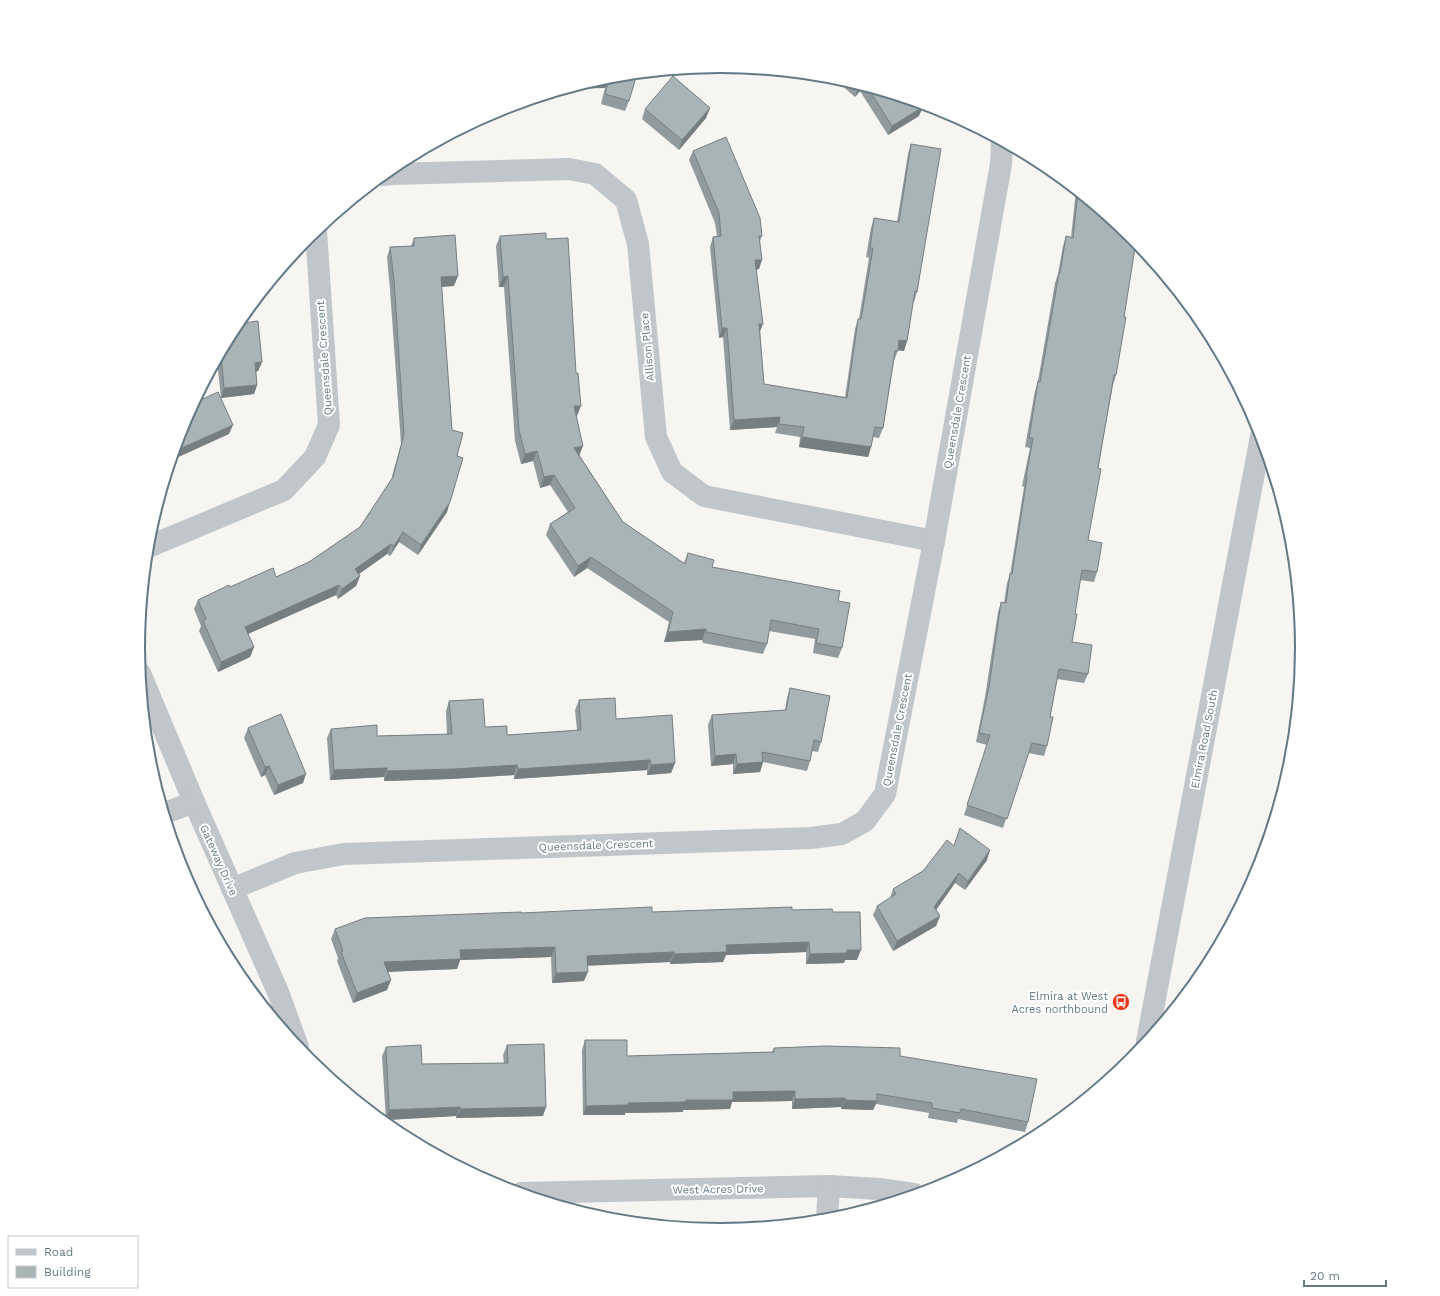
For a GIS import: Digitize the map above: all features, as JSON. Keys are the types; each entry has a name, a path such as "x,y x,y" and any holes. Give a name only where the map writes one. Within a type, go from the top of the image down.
{"street":[{"name":"Queensdale Crescent","path":"232,888 295,863 344,854 811,838 842,834 865,821 885,794 934,541 1001,164 1002,147"},
{"name":"Allison Place","path":"395,174 569,169 595,174 626,200 638,244 656,437 672,472 704,496 934,541"},
{"name":"Queensdale Crescent","path":"155,545 284,490 314,457 329,425 316,238"},
{"name":"Elmira Road South","path":"1149,1030 1259,449"},
{"name":"Gateway Drive","path":"146,687 194,802 278,992 293,1032"},
{"path":"170,812 194,802"},
{"path":"827,1213 829,1186"},
{"name":"West Acres Drive","path":"537,1193 829,1186 879,1189 903,1192"}],"building":[{"path":"673,76 710,108 682,140 645,109"},
{"path":"635,80 629,101 605,94 608,84"},
{"path":"872,94 919,109 892,126"},
{"path":"726,137 760,218 762,236 759,236 762,260 755,260 763,324 759,324 764,384 847,398 858,319 861,319 873,248 870,248 874,218 899,222 911,144 941,149 917,292 915,291 907,341 899,340 898,351 895,351 883,428 875,427 871,447 802,437 804,427 779,424 780,417 734,420 727,328 722,328 713,237 721,236 719,213 693,151"},
{"path":"1077,198 1127,241 1135,250 1124,317 1126,317 1116,375 1114,375 1098,468 1101,469 1088,540 1102,543 1097,572 1082,570 1075,614 1077,614 1072,642 1092,645 1088,674 1059,669 1050,717 1053,717 1047,746 1032,743 1007,819 967,805 990,735 979,733 989,687 1001,602 1006,603 1010,573 1012,574 1033,438 1029,438 1038,381 1040,382 1066,236 1073,238"},
{"path":"546,233 546,239 568,238 576,373 578,373 581,406 574,406 583,446 574,448 623,522 685,564 688,553 714,560 712,567 840,591 838,601 850,603 842,648 816,643 819,629 771,620 767,644 706,632 706,629 668,632 673,612 591,557 578,566 550,524 575,508 554,475 544,477 537,451 525,454 519,430 508,276 503,277 500,236"},
{"path":"455,235 458,276 441,277 452,430 463,433 457,456 463,458 450,502 421,545 403,532 394,546 391,544 355,569 360,576 342,589 339,585 245,627 254,647 221,662 203,621 206,619 198,600 229,585 230,587 273,568 276,577 309,562 360,527 393,477 404,434 394,280 390,247 414,246 414,238"},
{"path":"258,321 262,362 255,363 257,385 224,388 222,361 247,322"},
{"path":"218,392 233,425 182,448 189,428 202,400"},
{"path":"790,688 830,696 821,742 814,740 810,761 762,752 763,762 737,764 736,754 715,756 712,715 786,710"},
{"path":"615,698 616,719 672,715 675,763 651,765 650,760 518,769 517,765 387,771 387,768 334,770 331,729 377,725 377,736 452,734 449,701 483,699 485,727 507,726 507,735 581,730 579,700"},
{"path":"281,714 306,774 278,785 269,766 265,767 248,728"},
{"path":"960,828 990,850 968,881 959,873 934,907 940,916 897,941 877,906 896,894 893,889 923,871 947,840 954,846"},
{"path":"652,907 652,912 792,907 792,910 832,909 833,912 860,912 861,950 847,950 847,953 810,954 809,942 726,945 727,952 674,954 674,952 587,956 588,972 556,973 555,947 460,950 461,959 384,962 391,980 357,993 341,952 343,951 335,929 365,918"},
{"path":"585,1040 627,1040 627,1056 774,1052 774,1048 826,1046 900,1048 900,1056 1037,1079 1028,1122 961,1109 960,1113 932,1108 932,1103 877,1094 877,1101 845,1100 845,1098 795,1099 795,1091 733,1092 733,1100 686,1100 686,1102 628,1103 628,1105 586,1106"},
{"path":"544,1044 546,1107 460,1109 460,1107 389,1110 386,1047 421,1045 422,1064 508,1063 507,1045"}],"place":[{"name":"Elmira at West Acres northbound","path":"1121,1002"}]}
